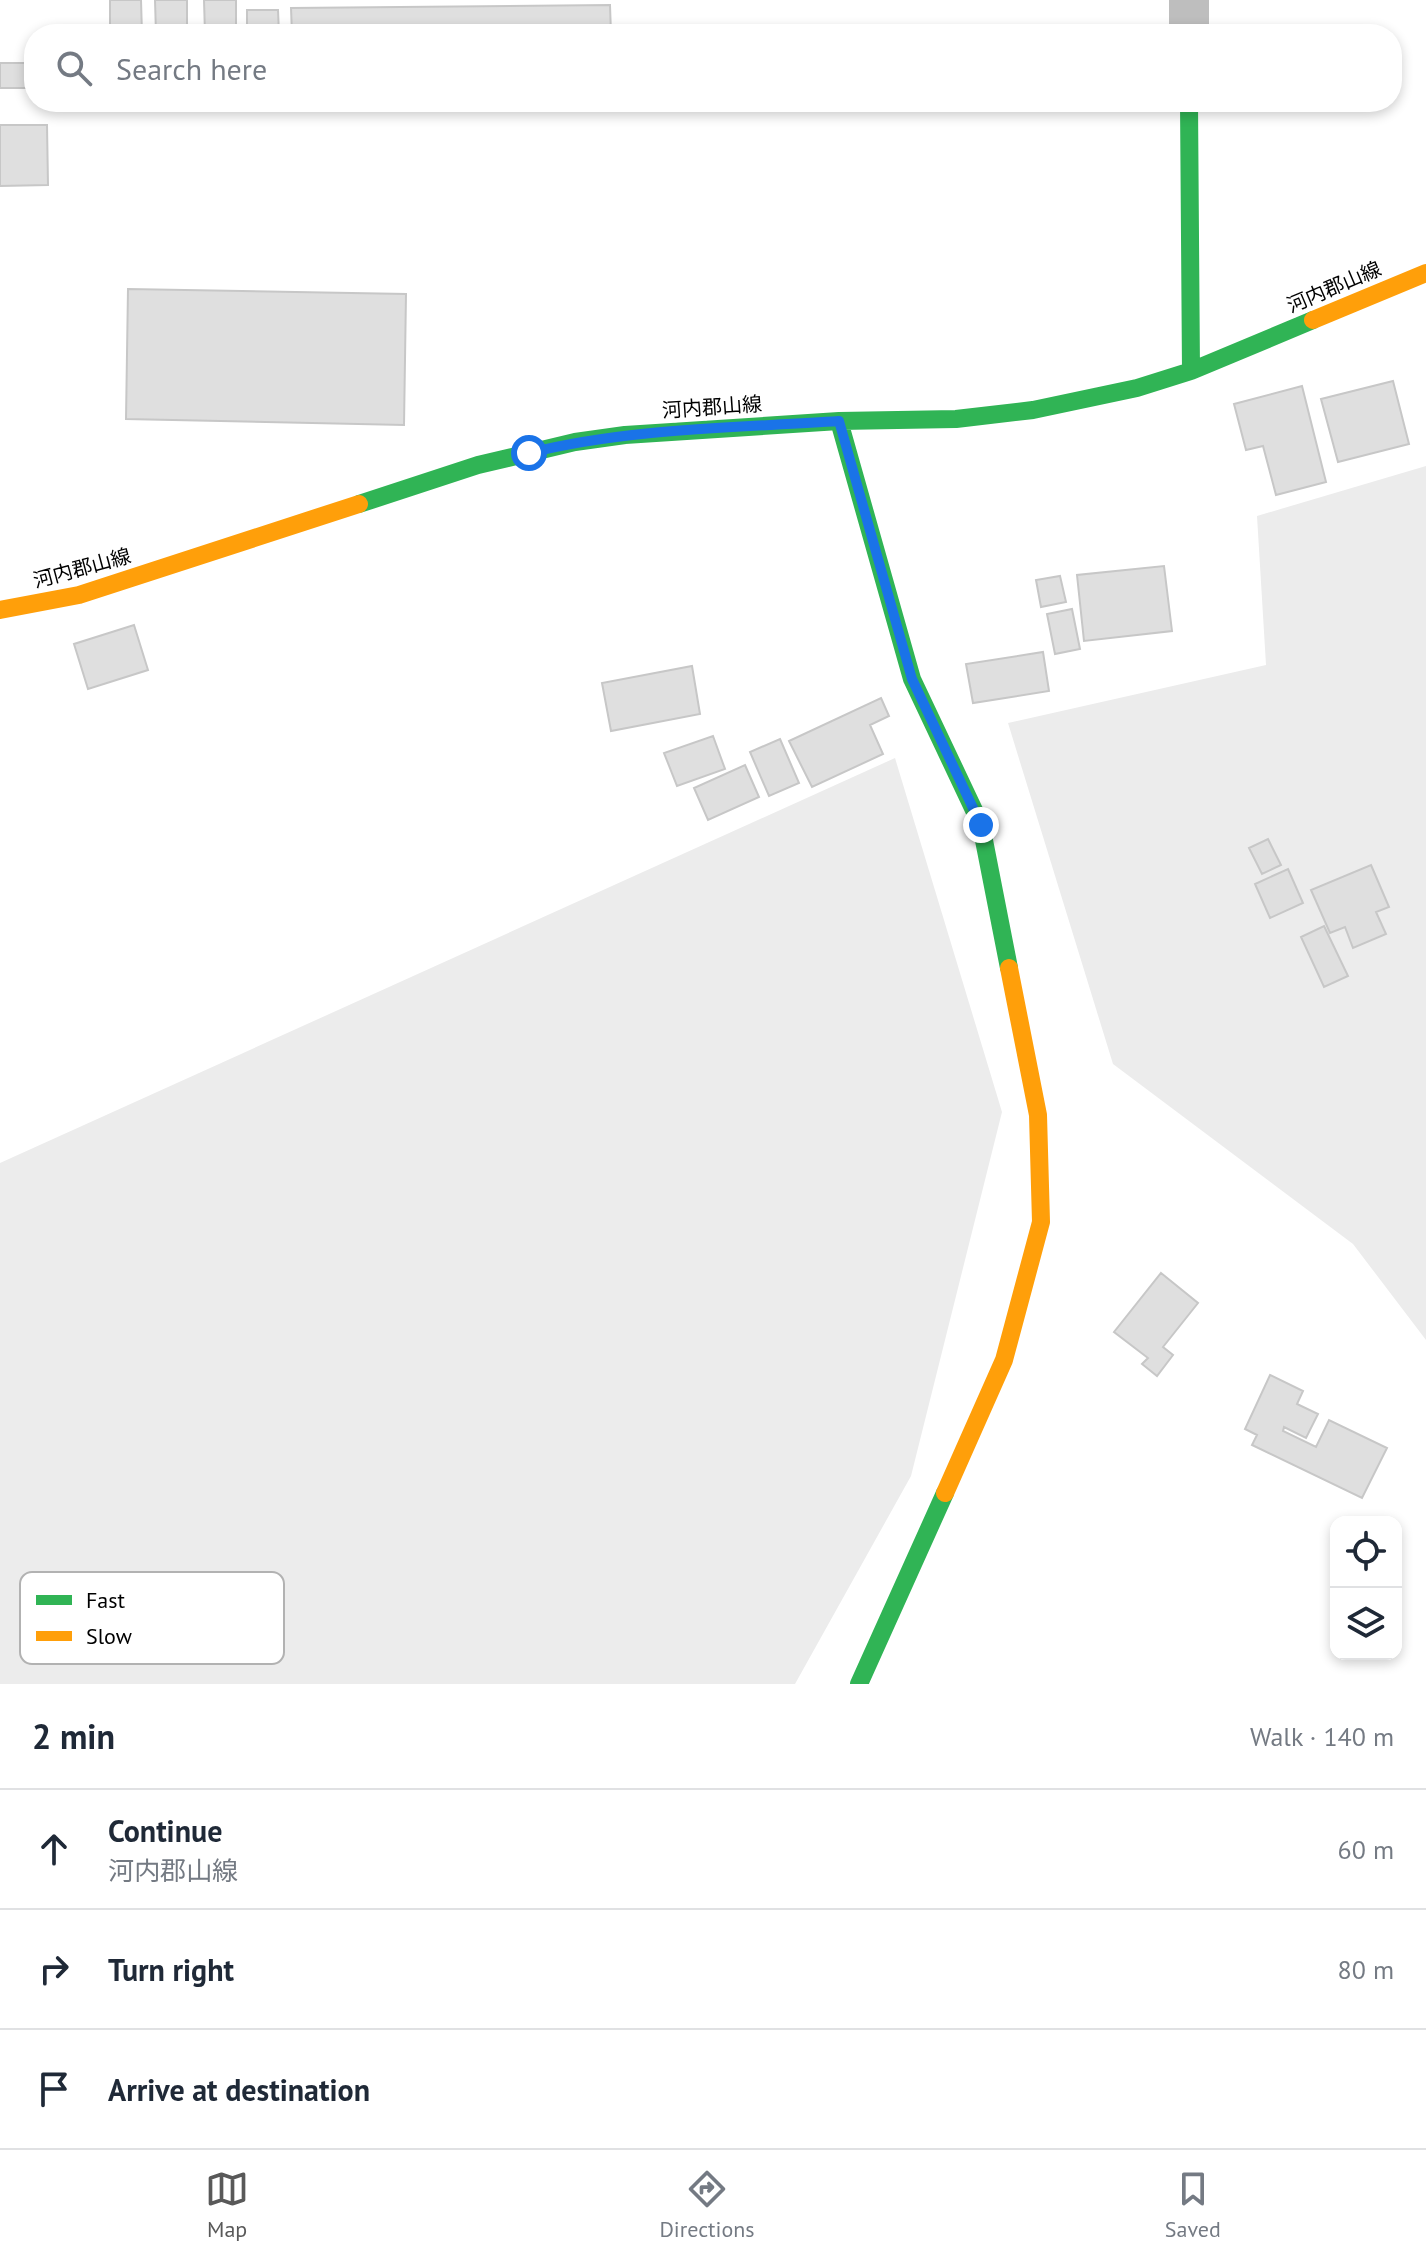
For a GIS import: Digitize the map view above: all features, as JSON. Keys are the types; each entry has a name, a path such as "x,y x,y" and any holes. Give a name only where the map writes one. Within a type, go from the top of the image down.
{"street":[{"path":"1189,0 1189,24"},
{"path":"1189,112 1191,371"},
{"name":"河内郡山線","path":"0,610 79,595 478,465 575,442 625,435 839,421 956,419 1033,410 1137,388 1191,371 1426,273"},
{"path":"839,421 912,679 981,825 1038,1115 1041,1222 1004,1360 859,1684"}],"shaded area":[{"path":"1426,466 1426,1340 1353,1244 1113,1064 1008,723 1266,665 1257,516"},
{"path":"895,758 1002,1112 911,1476 795,1684 0,1684 0,1163"}],"building":[{"path":"110,0 141,0 142,24 110,24"},
{"path":"155,0 187,0 187,24 156,24"},
{"path":"204,0 236,0 236,24 205,24"},
{"path":"610,5 611,24 292,24 291,8"},
{"path":"247,10 278,10 279,24 247,24"},
{"path":"0,63 24,63 24,88 0,88"},
{"path":"0,125 47,125 48,185 0,186"},
{"path":"128,289 406,294 404,425 126,419"},
{"path":"1393,381 1409,444 1338,462 1321,399"},
{"path":"1302,386 1326,482 1276,495 1263,446 1246,450 1234,404"},
{"path":"1164,566 1172,631 1084,641 1077,575"},
{"path":"1060,576 1066,602 1041,607 1036,580"},
{"path":"1072,609 1080,649 1055,654 1047,614"},
{"path":"134,625 148,670 88,689 74,644"},
{"path":"1043,652 1049,691 973,703 966,664"},
{"path":"692,666 700,714 611,731 602,683"},
{"path":"881,698 889,716 870,725 883,754 812,787 789,741"},
{"path":"713,736 725,769 677,786 664,753"},
{"path":"780,739 799,783 769,796 750,752"},
{"path":"745,765 759,797 708,820 694,788"},
{"path":"1268,839 1281,865 1262,874 1249,848"},
{"path":"1371,865 1389,907 1376,912 1386,934 1353,948 1345,927 1330,933 1311,890"},
{"path":"1288,869 1303,903 1270,918 1255,884"},
{"path":"1324,926 1348,976 1324,987 1301,937"},
{"path":"1161,1273 1198,1303 1163,1347 1173,1355 1157,1376 1142,1364 1148,1358 1114,1332"},
{"path":"1270,1375 1303,1391 1297,1404 1318,1414 1306,1438 1284,1427 1283,1431 1316,1447 1329,1420 1387,1448 1362,1498 1252,1445 1257,1435 1245,1429"}],"traffic: fast":[{"path":"1189,112 1191,371"},
{"path":"359,504 478,465 575,442 625,435 839,421 956,419 1033,410 1137,388 1191,371 1313,320"},
{"path":"839,421 912,679 981,825 1009,968"},
{"path":"859,1684 945,1493"}],"traffic: slow":[{"path":"1313,320 1426,273"},
{"path":"0,610 79,595 359,504"},
{"path":"945,1493 1004,1360 1041,1222 1038,1115 1009,968"}],"route":[{"path":"529,453 625,435 839,421 912,679 981,825"}]}
